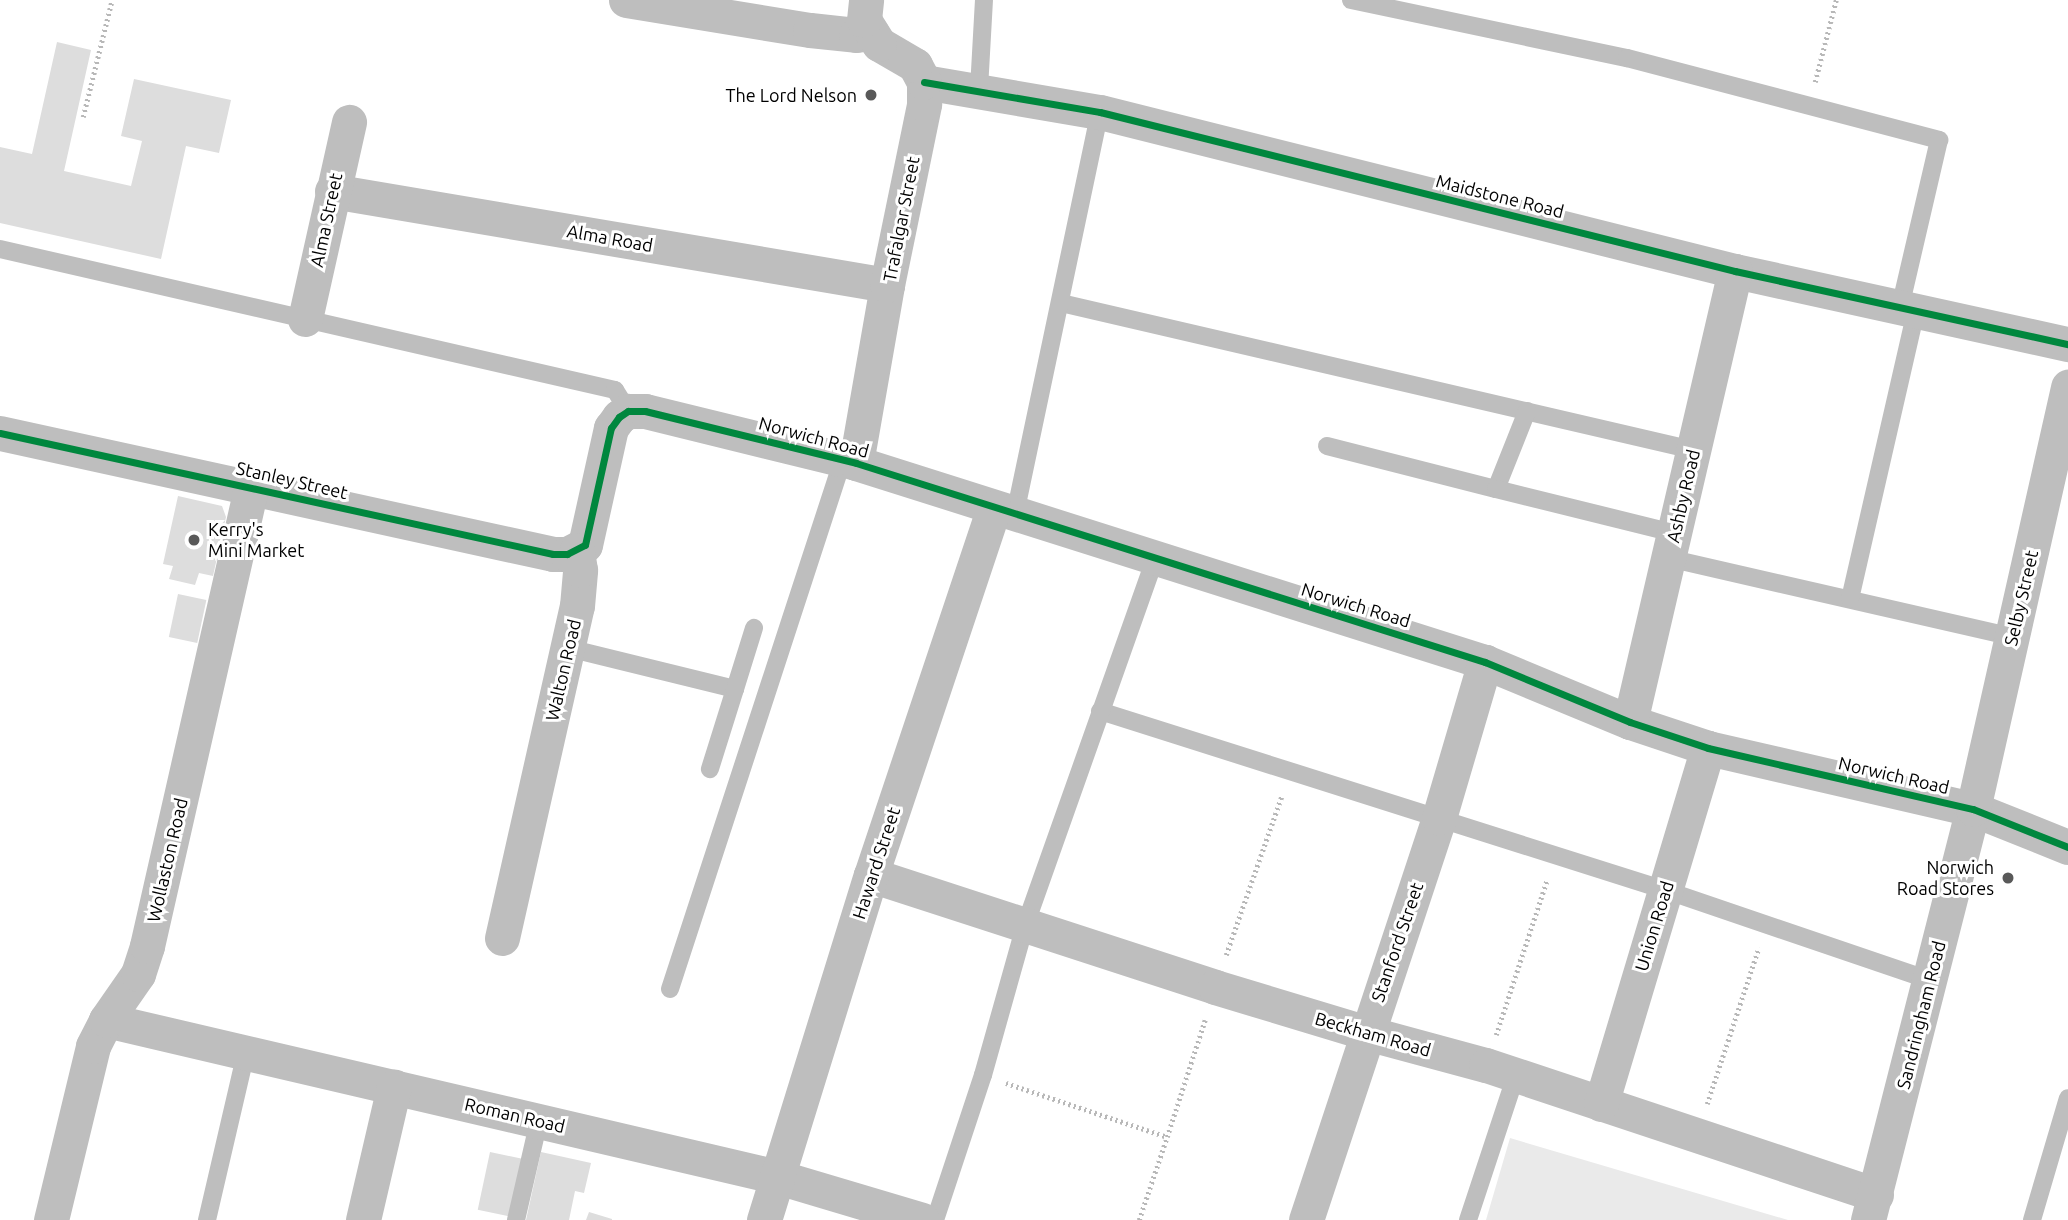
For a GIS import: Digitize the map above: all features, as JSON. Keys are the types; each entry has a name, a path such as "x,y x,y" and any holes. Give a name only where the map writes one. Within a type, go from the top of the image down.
{"street":[{"path":"626,0 856,35 869,17"},
{"path":"869,17 879,44 915,65 923,82"},
{"name":"Maidstone Road","path":"923,82 979,89 1100,113 1735,271 2068,344"},
{"name":"Trafalgar Street","path":"850,461 924,104 923,82"},
{"name":"Alma Street","path":"305,318 349,121"},
{"name":"Alma Road","path":"332,191 887,285"},
{"name":"Ashby Road","path":"1630,722 1735,271"},
{"name":"Selby Street","path":"1973,809 2068,387"},
{"path":"577,550 584,545 589,535 611,428 619,417 628,411"},
{"name":"Norwich Road","path":"628,411 645,411 850,461 1485,663 1630,722 1708,748 1973,809 2068,847"},
{"name":"Stanley Street","path":"0,433 553,554 577,550"},
{"name":"Wollaston Road","path":"51,1220 93,1046 106,1020 138,974 147,946 251,487"},
{"name":"Haward Street","path":"764,1220 871,875 1005,511"},
{"name":"Walton Road","path":"502,938 578,606 580,570 577,550"},
{"name":"Stanford Street","path":"1306,1220 1439,818 1485,663"},
{"name":"Union Road","path":"1601,1104 1708,748"},
{"name":"Sandringham Road","path":"1872,1207 1973,809"},
{"name":"Beckham Road","path":"871,875 1367,1033 1501,1070 1696,1135 1872,1207"},
{"name":"Roman Road","path":"106,1020 778,1177 922,1220"},
{"path":"363,1220 394,1087"}],"lane":[{"path":"979,89 984,0"},
{"path":"1351,0 1627,58 1939,140 1850,599"},
{"path":"1005,511 1061,303 1100,113"},
{"path":"0,249 615,390 628,411"},
{"path":"1061,303 1693,450"},
{"path":"1496,489 1527,411"},
{"path":"1327,446 1496,489 1671,546 1850,599 2012,637"},
{"path":"670,989 850,461"},
{"path":"936,1220 1025,926 1155,558"},
{"path":"710,769 754,628"},
{"path":"568,648 735,689"},
{"path":"1100,711 1665,890 1930,980"},
{"path":"207,1220 246,1053"},
{"path":"1468,1220 1501,1070"},
{"path":"2032,1220 2068,1098"},
{"path":"516,1220 539,1120"}],"path":[{"path":"83,117 112,0"},
{"path":"1810,104 1836,0"},
{"path":"1501,1070 1555,855"},
{"path":"1696,1135 1767,925"},
{"path":"1139,1220 1167,1137"}],"shaded area":[{"path":"1510,1138 1788,1220 1486,1220"}],"building":[{"path":"57,42 91,50 64,171 131,186 142,141 121,136 134,79 231,100 219,153 186,146 161,259 0,223 0,147 32,154"},
{"name":"Kerry's Mini Market","path":"178,496 222,506 226,517 213,576 199,573 195,585 169,579 173,566 163,564"},
{"path":"178,594 206,600 197,643 169,637"},
{"path":"490,1152 522,1159 510,1217 478,1210"},
{"path":"541,1152 591,1163 584,1193 575,1191 569,1220 526,1220"},
{"path":"589,1212 612,1219 612,1220 586,1220"}],"cycle path":[{"path":"924,82 1100,112 1735,271 2068,344"},
{"path":"0,433 553,554 567,554 585,545 611,428 619,417 628,411 645,411 856,463 1485,662 1630,722 1708,748 1973,809 2068,847"}],"place":[{"name":"The Lord Nelson","path":"871,95"},
{"name":"Kerry's Mini Market","path":"194,540"},
{"name":"Norwich Road Stores","path":"2008,878"}]}
